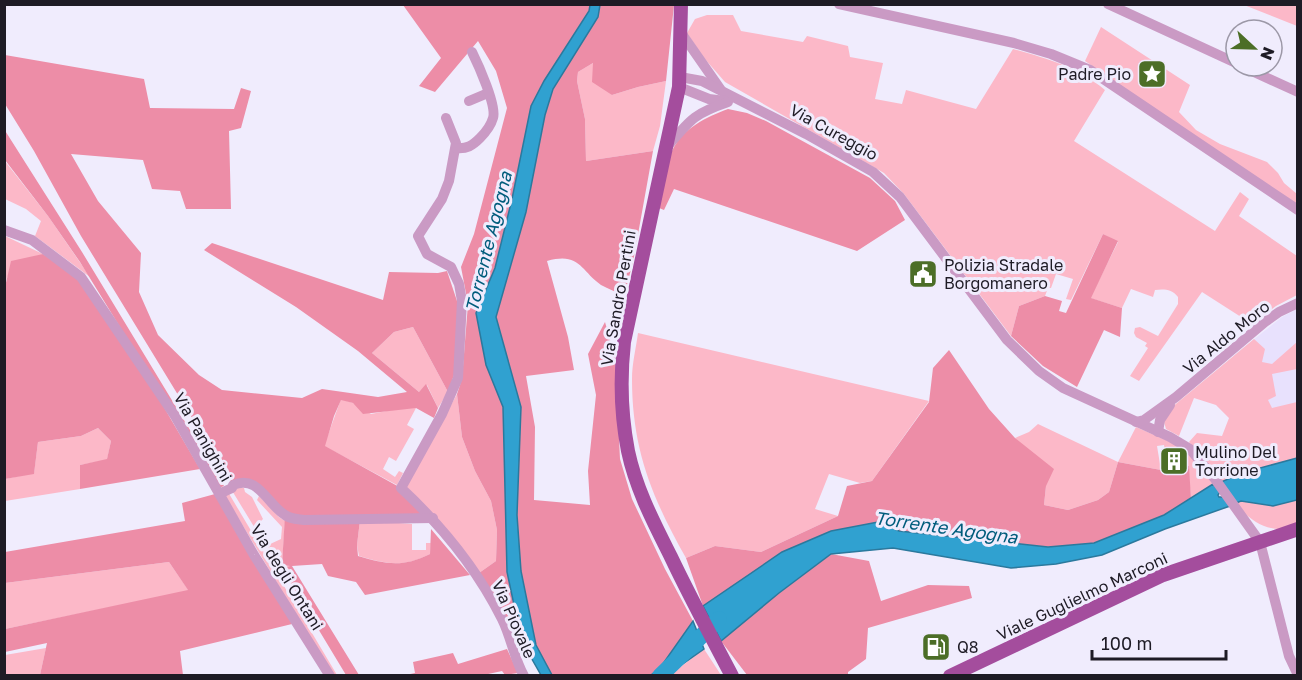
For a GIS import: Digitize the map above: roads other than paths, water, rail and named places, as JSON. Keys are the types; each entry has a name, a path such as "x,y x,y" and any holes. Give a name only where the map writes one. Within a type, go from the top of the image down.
{"main road":[{"path":"680,82 681,4"},
{"name":"Via Sandro Pertini","path":"680,82 624,342 621,366 622,406 628,452 635,477 655,525 694,605 732,675"},
{"name":"Viale Guglielmo Marconi","path":"950,675 1163,575 1298,530"}],"street":[{"path":"839,4 1014,43 1051,54 1090,70 1298,210"},
{"path":"1108,4 1224,57"},
{"path":"682,34 722,90"},
{"path":"446,117 456,148 465,149 472,146 494,118 494,107 472,52"},
{"path":"1268,78 1298,92"},
{"path":"680,82 702,81 749,106"},
{"path":"680,82 709,99 749,106"},
{"path":"469,101 488,93"},
{"path":"666,148 693,117 728,102"},
{"name":"Via Cureggio","path":"749,106 806,134 880,177 900,197 1007,340 1029,362 1063,388 1190,449 1215,479 1260,542"},
{"name":"Via Piovale","path":"456,148 449,182 442,200 418,236 427,254 451,267 459,284 462,301 458,378 442,414 401,488 433,518 482,581 503,621 524,675"},
{"name":"Via Panighini","path":"4,230 32,240 81,277 175,416 219,494 232,488 233,485 247,482 257,487 278,510 288,517 304,520 433,518"},
{"name":"Via Aldo Moro","path":"1137,422 1144,420 1176,398 1265,322 1298,303"},
{"name":"Via Aldo Moro","path":"1158,432 1164,412 1176,398"},
{"name":"Via degli Ontani","path":"219,494 254,555 330,675"},
{"path":"1260,542 1289,656 1297,675"}],"water":[{"path":"590,5 600,5 598,17 553,89 545,115 526,212 496,317 521,407 517,515 521,571 536,645 552,675 541,675 520,633 507,572 503,407 486,365 476,313 495,268 531,106 544,81 589,11"},
{"path":"1297,458 1297,500 1273,506 1241,501 1236,503 1221,482 1242,473"},
{"path":"1213,484 1220,492 1219,497 1224,497 1230,506 1102,555 1056,564 1011,568 893,548 831,554 721,641 703,606 782,552 831,531 878,522 899,531 1048,547 1094,543 1164,515"},
{"path":"693,621 704,649 667,675 651,675 660,668"}],"waterway":[{"name":"Torrente Agogna","path":"660,676 719,619"}],"place":[{"name":"Padre Pio","path":"1152,74"},
{"name":"Polizia Stradale Borgomanero","path":"923,274"},
{"name":"Mulino Del Torrione","path":"1174,461"},
{"name":"Q8","path":"936,647"}]}
